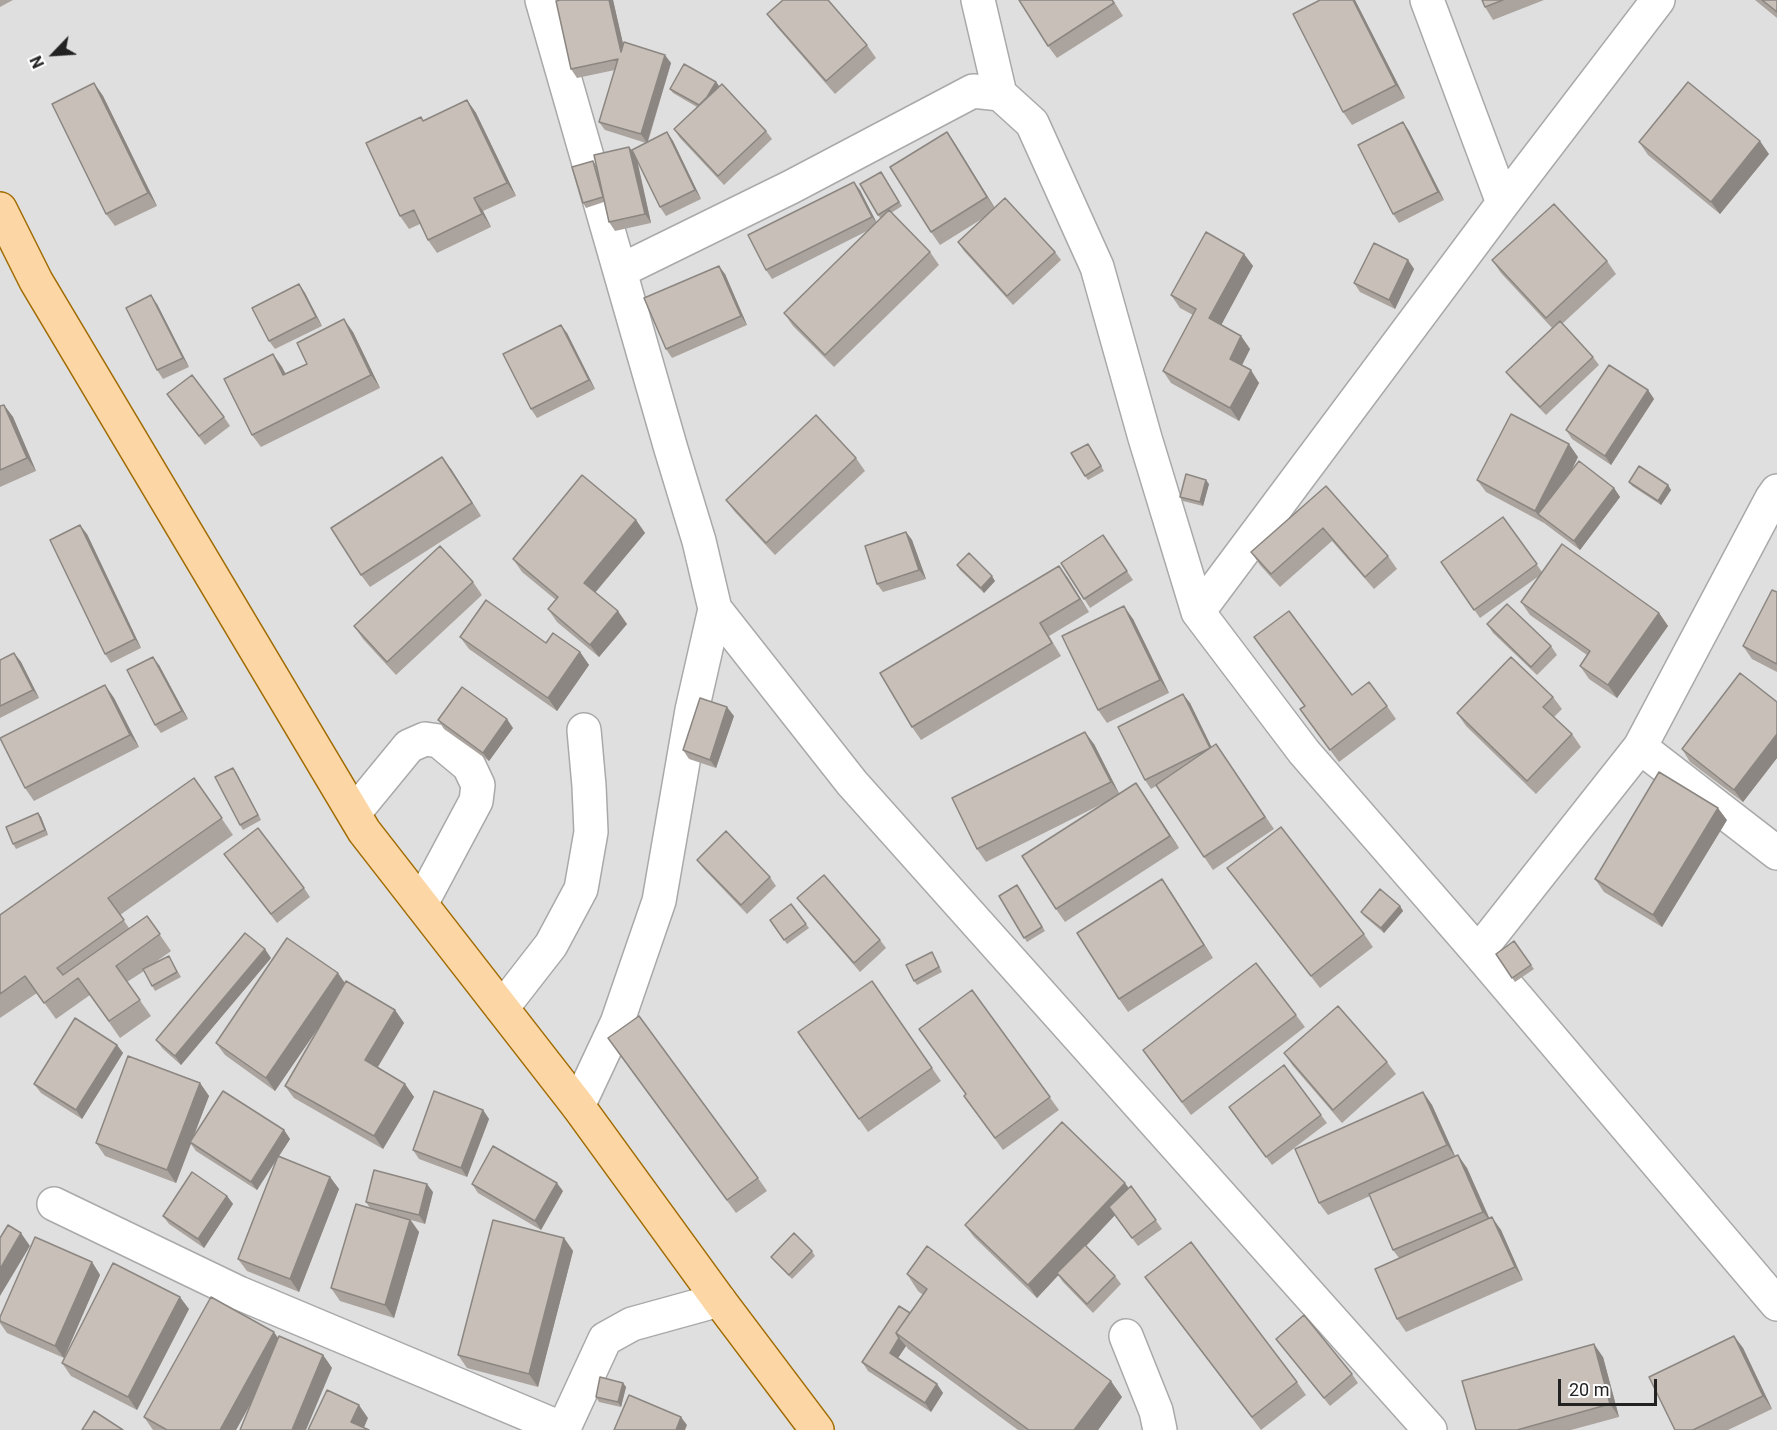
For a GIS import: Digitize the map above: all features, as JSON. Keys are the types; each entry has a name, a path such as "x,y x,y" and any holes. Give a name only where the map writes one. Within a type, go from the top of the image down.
{"main road":[{"path":"2,218 36,281 364,831 578,1106 817,1430"}],"street":[{"path":"542,0 699,541 715,609 852,783 1430,1430"},
{"path":"978,0 1000,94 1032,123 1097,267 1145,438 1198,612 1304,752 1478,952 1777,1304"},
{"path":"1427,0 1503,203"},
{"path":"1198,612 1503,203 1658,0"},
{"path":"620,272 791,187 973,91 1000,94"},
{"path":"1478,952 1640,747 1777,491"},
{"path":"578,1106 617,1023 659,901 692,710 715,609"},
{"path":"502,1008 551,945 581,889 591,832 584,730"},
{"path":"354,813 409,746 425,739 439,741 469,766 478,785 476,801 421,904"},
{"path":"1640,747 1777,853"},
{"path":"54,1204 239,1293 563,1430 605,1339 632,1324 719,1300"},
{"path":"1126,1336 1156,1411 1160,1430"}],"shaded area":[{"path":"0,0 1777,0 1777,1430 0,1430"}],"building":[{"path":"609,0 621,52 624,42 665,55 641,134 599,122 618,59 571,69 556,1"},
{"path":"783,0 828,0 867,45 826,81 767,14"},
{"path":"1019,0 1112,0 1114,3 1048,46"},
{"path":"1320,0 1353,0 1396,85 1343,112 1293,14"},
{"path":"1482,0 1503,0 1485,7"},
{"path":"1762,0 1777,0 1777,12"},
{"path":"684,64 716,82 699,105 670,89"},
{"path":"1688,82 1760,141 1711,202 1639,142"},
{"path":"94,83 148,193 106,214 52,104"},
{"path":"722,84 766,131 718,176 674,129"},
{"path":"467,100 507,183 474,198 482,214 428,240 414,210 400,216 366,143 421,117 423,121"},
{"path":"1403,122 1438,192 1393,214 1358,145"},
{"path":"667,132 695,190 660,207 632,150"},
{"path":"947,132 987,197 931,232 890,167"},
{"path":"629,147 645,214 609,222 594,155"},
{"path":"593,161 603,197 583,203 572,167"},
{"path":"881,172 899,202 878,215 860,184"},
{"path":"854,182 872,217 766,270 748,235"},
{"path":"1005,198 1055,252 1007,296 958,242"},
{"path":"1554,204 1607,261 1546,318 1492,260"},
{"path":"889,210 930,252 825,355 784,313"},
{"path":"1206,232 1244,254 1209,318 1241,336 1230,359 1251,370 1230,408 1163,371 1196,309 1171,295"},
{"path":"1374,243 1408,260 1389,300 1354,283"},
{"path":"719,266 741,316 666,349 644,298"},
{"path":"299,284 316,317 269,341 252,308"},
{"path":"151,295 183,358 157,370 126,308"},
{"path":"344,319 371,375 252,435 224,379 273,354 283,375 307,364 297,343"},
{"path":"1560,321 1593,357 1540,407 1506,372"},
{"path":"561,325 589,380 531,409 503,354"},
{"path":"1609,365 1648,390 1605,456 1566,430"},
{"path":"192,375 224,417 199,436 167,394"},
{"path":"4,405 27,458 0,470 0,406"},
{"path":"1511,414 1569,444 1535,511 1477,480"},
{"path":"816,415 856,458 766,543 726,500"},
{"path":"1088,444 1101,466 1085,476 1071,453"},
{"path":"442,457 472,503 361,575 331,528"},
{"path":"1579,461 1614,488 1574,541 1538,514"},
{"path":"1639,466 1668,485 1658,501 1629,482"},
{"path":"1186,474 1206,480 1200,502 1180,497"},
{"path":"582,475 636,520 584,583 618,611 590,645 548,609 558,597 513,559"},
{"path":"1326,486 1388,556 1365,577 1323,528 1271,574 1251,552"},
{"path":"1503,517 1537,564 1474,610 1441,562"},
{"path":"80,525 135,639 105,654 50,540"},
{"path":"906,532 919,570 877,584 865,546"},
{"path":"1103,535 1127,571 1084,599 1061,563"},
{"path":"1562,544 1659,613 1608,685 1580,666 1590,651 1521,602"},
{"path":"440,546 473,582 387,662 354,626"},
{"path":"969,553 992,576 981,588 957,565"},
{"path":"1059,566 1080,599 1040,623 1052,643 912,727 880,673"},
{"path":"1772,590 1777,592 1777,664 1743,646"},
{"path":"486,600 546,643 553,633 580,652 548,698 460,637"},
{"path":"1507,604 1551,646 1531,667 1487,624"},
{"path":"1124,606 1160,680 1098,710 1062,636"},
{"path":"1289,611 1352,695 1369,682 1387,706 1330,750 1300,709 1305,706 1254,637"},
{"path":"14,653 33,690 0,706 0,660"},
{"path":"153,657 182,711 155,725 127,670"},
{"path":"1511,657 1553,697 1543,707 1572,734 1527,781 1457,713"},
{"path":"1740,673 1777,702 1777,734 1734,790 1682,749"},
{"path":"105,685 130,735 25,788 0,738"},
{"path":"462,687 507,719 483,753 438,720"},
{"path":"1183,694 1210,748 1145,780 1118,727"},
{"path":"700,698 727,707 710,760 683,750"},
{"path":"1085,732 1111,782 977,849 952,798"},
{"path":"1216,744 1265,817 1204,857 1156,785"},
{"path":"233,768 258,815 240,825 215,777"},
{"path":"1659,772 1718,808 1653,915 1595,879"},
{"path":"194,778 222,818 108,898 124,920 57,968 63,975 147,916 160,934 116,966 140,1000 109,1021 78,978 44,1003 25,976 0,994 0,915"},
{"path":"1136,783 1170,836 1056,909 1022,856"},
{"path":"38,813 45,830 13,844 6,827"},
{"path":"1281,827 1364,934 1311,976 1227,868"},
{"path":"258,828 304,888 271,914 224,854"},
{"path":"726,831 770,877 741,905 697,860"},
{"path":"824,875 880,940 854,963 797,898"},
{"path":"1162,879 1204,945 1119,999 1077,933"},
{"path":"1017,885 1042,927 1024,938 999,896"},
{"path":"1380,889 1400,906 1381,928 1361,912"},
{"path":"791,904 806,924 784,940 770,920"},
{"path":"245,933 265,949 175,1056 156,1040"},
{"path":"287,938 338,973 266,1078 216,1043"},
{"path":"1514,941 1531,965 1512,978 1496,954"},
{"path":"932,952 939,967 914,981 906,965"},
{"path":"169,956 177,972 152,986 143,969"},
{"path":"1256,963 1296,1015 1182,1102 1143,1050"},
{"path":"346,981 395,1010 365,1060 405,1084 374,1136 285,1086"},
{"path":"872,981 932,1068 859,1119 798,1032"},
{"path":"972,990 1050,1097 995,1138 919,1029"},
{"path":"1338,1006 1387,1062 1333,1110 1284,1053"},
{"path":"639,1016 758,1178 727,1200 608,1038"},
{"path":"75,1018 117,1045 76,1110 34,1084"},
{"path":"128,1056 200,1083 167,1170 96,1143"},
{"path":"1284,1065 1321,1115 1266,1157 1229,1107"},
{"path":"223,1091 284,1130 251,1182 190,1142"},
{"path":"434,1091 483,1110 461,1168 413,1150"},
{"path":"1423,1092 1447,1145 1319,1203 1295,1149"},
{"path":"1062,1122 1125,1183 1028,1285 965,1225"},
{"path":"493,1146 557,1183 535,1221 472,1184"},
{"path":"1458,1155 1483,1212 1393,1250 1369,1194"},
{"path":"278,1156 330,1177 290,1279 238,1259"},
{"path":"374,1170 427,1184 419,1215 366,1202"},
{"path":"192,1172 227,1196 198,1239 163,1216"},
{"path":"1131,1186 1156,1220 1132,1238 1109,1207"},
{"path":"356,1204 410,1220 385,1305 331,1288"},
{"path":"1492,1217 1515,1267 1397,1319 1375,1269"},
{"path":"493,1220 564,1238 529,1374 458,1355"},
{"path":"8,1225 21,1233 0,1269 0,1238"},
{"path":"794,1233 812,1251 789,1275 771,1257"},
{"path":"35,1237 92,1262 55,1346 0,1321"},
{"path":"1191,1242 1297,1382 1252,1417 1145,1277"},
{"path":"1085,1245 1115,1276 1087,1304 1057,1273"},
{"path":"927,1246 1111,1381 1074,1430 1029,1430 896,1333 927,1289 907,1274"},
{"path":"113,1263 180,1297 128,1397 62,1363"},
{"path":"211,1297 274,1332 220,1430 167,1430 144,1417"},
{"path":"899,1306 910,1313 896,1333 899,1338 890,1353 937,1384 925,1403 862,1362"},
{"path":"1304,1315 1352,1374 1324,1398 1276,1339"},
{"path":"279,1336 323,1355 292,1430 240,1430"},
{"path":"1734,1336 1763,1396 1693,1430 1675,1430 1649,1377"},
{"path":"1594,1344 1610,1404 1517,1430 1476,1430 1462,1381"},
{"path":"600,1377 623,1383 618,1402 596,1397"},
{"path":"327,1390 359,1405 351,1422 369,1430 308,1430"},
{"path":"629,1395 681,1417 676,1430 614,1430"},
{"path":"94,1411 123,1430 82,1430"}]}
